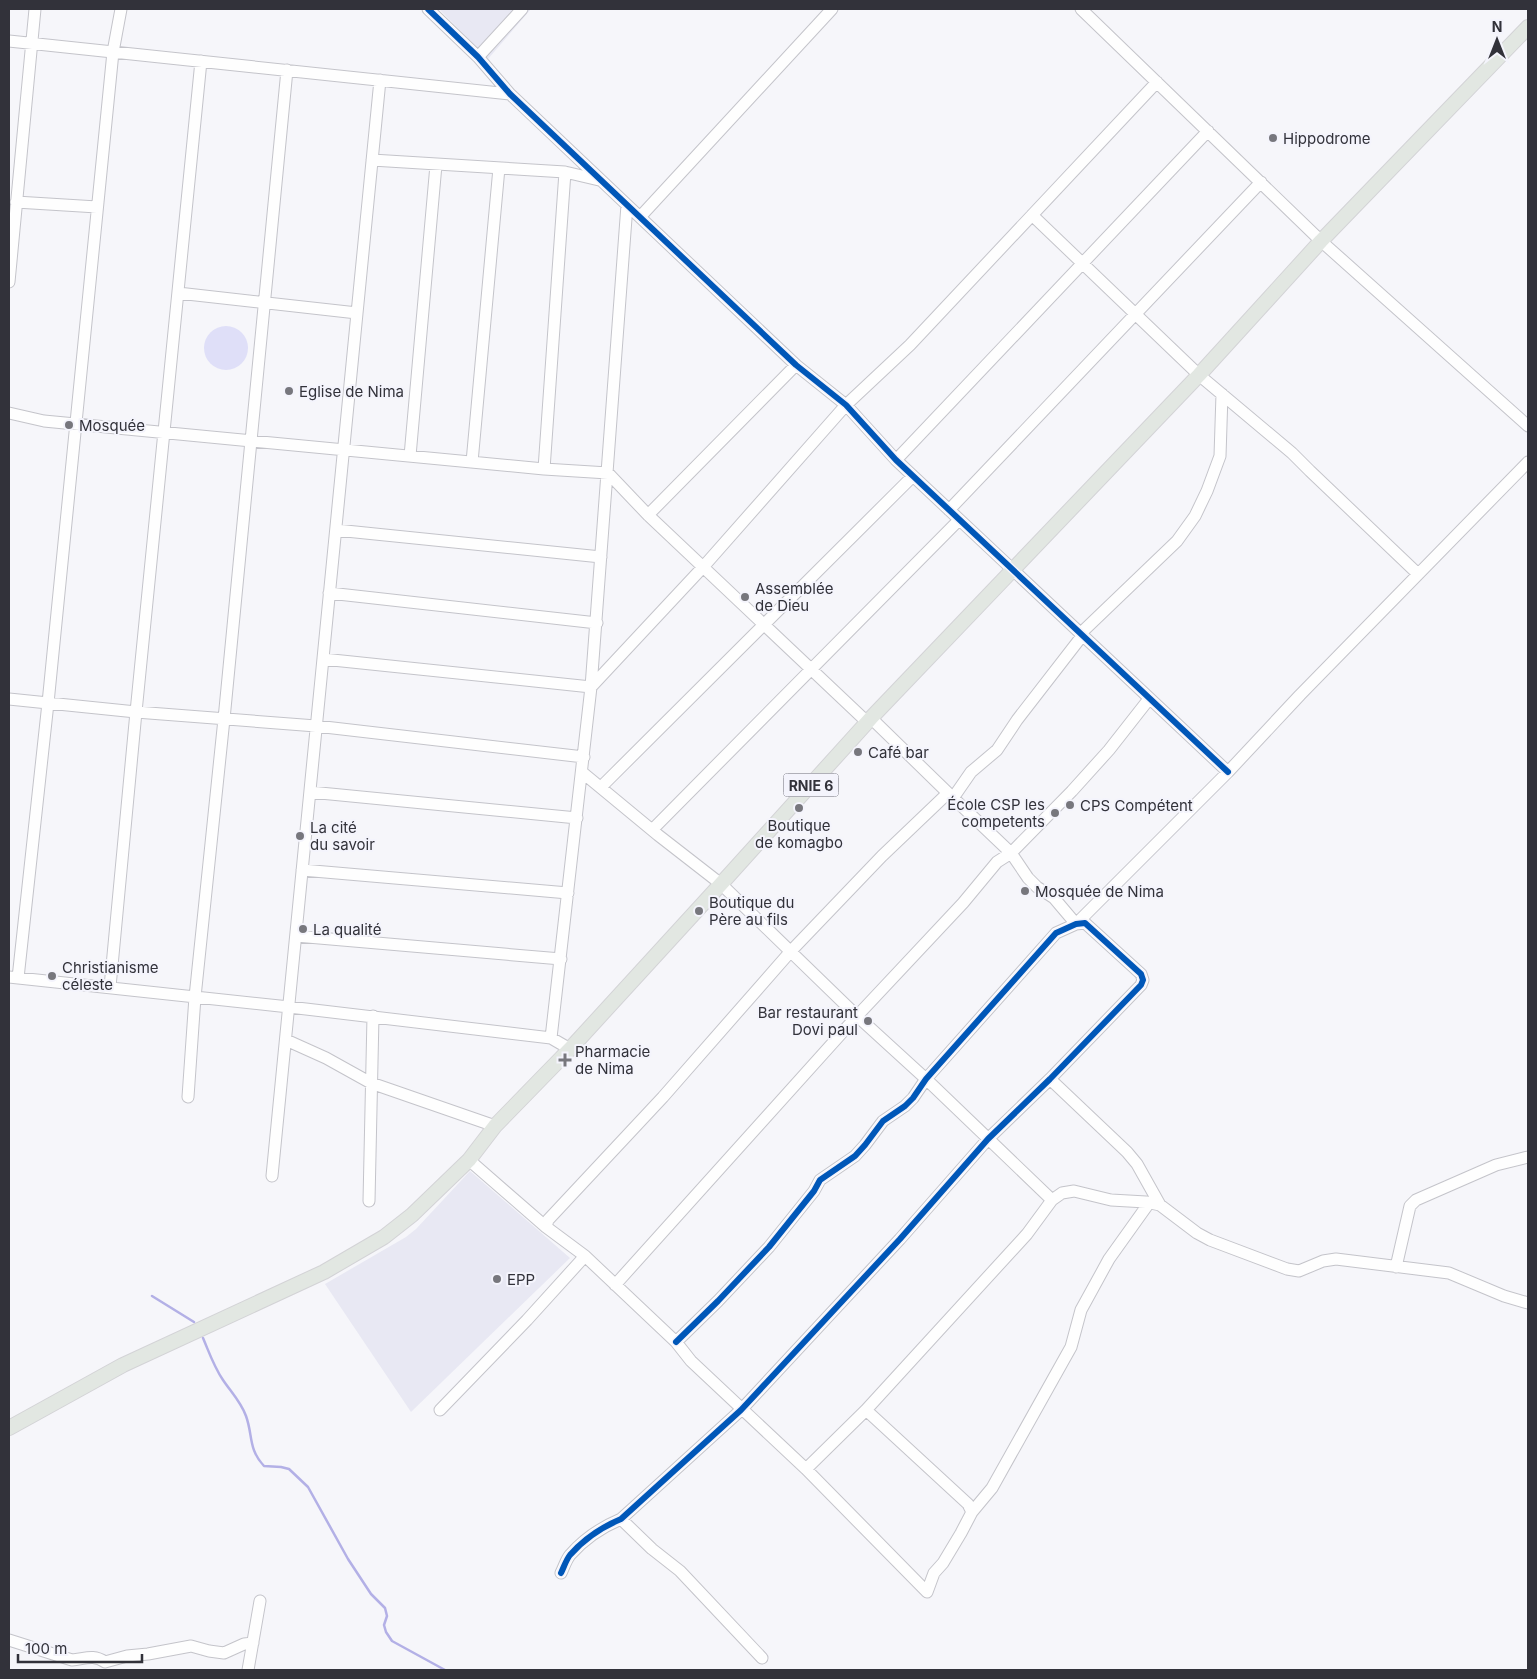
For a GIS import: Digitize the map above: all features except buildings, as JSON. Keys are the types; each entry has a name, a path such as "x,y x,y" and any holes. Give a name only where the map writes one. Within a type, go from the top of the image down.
{"main road":[{"name":"RNIE 6","path":"9,1428 123,1365 324,1272 400,1226 469,1160 495,1126 570,1049 722,884 869,720 1199,375 1321,241 1527,32"}],"street":[{"path":"9,282 35,9"},
{"path":"120,9 113,52 97,206 48,703 13,978 373,1016 551,1038 570,1049"},
{"path":"428,9 478,57 510,94 796,365 846,405 912,476 1228,772"},
{"path":"478,57 522,9"},
{"path":"640,217 832,9"},
{"path":"1085,10 1156,82 1321,241 1528,426"},
{"path":"9,41 510,94"},
{"path":"110,987 201,61"},
{"path":"188,1098 196,997 287,70"},
{"path":"272,1176 380,80"},
{"path":"591,687 704,566 846,405 910,345 1156,82"},
{"path":"896,460 1208,132"},
{"path":"372,160 565,172 601,180"},
{"path":"410,456 436,165"},
{"path":"472,462 499,168"},
{"path":"544,469 565,172"},
{"path":"949,510 1261,182"},
{"path":"16,202 97,206"},
{"path":"551,1038 583,773 597,623 627,205"},
{"path":"1032,215 1199,375 1292,453 1418,574"},
{"path":"178,293 357,313"},
{"path":"648,515 796,365"},
{"path":"546,1227 548,1220 663,1097 791,951 882,856 997,750 1016,720 1081,635 1177,541 1194,516 1207,491 1220,456 1222,441 1222,394"},
{"path":"9,413 44,421 544,469 608,473 648,515 704,566 810,670 869,720 1000,842 1011,853 1028,878 1037,887 1054,898 1076,924"},
{"path":"1076,924 1228,772 1300,695 1528,462"},
{"path":"601,787 912,476"},
{"path":"652,830 959,520"},
{"path":"336,530 602,556"},
{"path":"330,593 597,623"},
{"path":"323,659 591,687"},
{"path":"9,699 136,712 316,726 584,757"},
{"path":"615,1285 857,1016 956,910 997,862 1011,853 1085,777 1150,699"},
{"path":"583,773 722,884 857,1016 926,1079 1052,1200"},
{"path":"310,792 577,818"},
{"path":"997,862 1000,842"},
{"path":"302,870 568,893"},
{"path":"561,1573 569,1556 585,1541 603,1526 621,1519 741,1410 900,1239 988,1139 1050,1079 1141,985 1143,980 1141,974 1085,923 1076,924 1056,933 926,1079 913,1098 883,1121 855,1156 820,1180 814,1191 769,1246 718,1301 676,1342"},
{"path":"296,936 561,959"},
{"path":"369,1201 373,1016"},
{"path":"286,1040 326,1058 371,1083 495,1126"},
{"path":"1050,1079 1127,1152 1137,1164 1154,1204"},
{"path":"1396,1267 1410,1206 1416,1200 1496,1165 1528,1157"},
{"path":"469,1160 546,1227 585,1256 676,1342 690,1361 806,1469 927,1592 934,1573 943,1563 972,1512 992,1488 1071,1347 1081,1310 1109,1259 1154,1204"},
{"path":"806,1469 866,1410 1027,1234 1052,1200 1062,1194 1074,1191 1111,1200 1154,1204 1172,1213 1197,1233 1210,1240 1287,1269 1299,1271 1323,1261 1336,1260 1449,1273 1504,1296 1528,1303"},
{"path":"440,1410 527,1320 585,1256"},
{"path":"866,1410 909,1452 968,1504 972,1512"},
{"path":"621,1519 680,1572 762,1658"},
{"path":"248,1670 260,1601"},
{"path":"9,1640 72,1660 90,1656 105,1662 127,1656 191,1646 209,1652 224,1652 244,1644 253,1643"}],"shaded area":[{"path":"439,9 531,9 488,59"},
{"path":"226,326 238,330 244,336 248,348 244,360 238,366 226,370 214,366 208,360 204,348 208,336 214,330"},
{"path":"470,1171 570,1258 411,1412 325,1284 406,1237 416,1229"}],"waterway":[{"path":"152,1296 194,1322"},
{"path":"203,1338 217,1370 244,1411 253,1448 259,1460 264,1466 289,1469 308,1487 348,1559 371,1594 385,1608 387,1616 384,1625 392,1641 445,1670"}],"cycle path":[{"path":"428,9 478,57 510,94 796,365 846,405 896,460 1228,772"},
{"path":"561,1573 575,1549 600,1530 621,1519 741,1410 900,1239 988,1139 1050,1079 1141,985 1143,980 1141,974 1085,923 1076,924 1056,933 926,1079 913,1098 883,1121 855,1156 820,1180 814,1191 769,1247 676,1342"}],"place":[{"name":"Hippodrome","path":"1273,138"},
{"name":"Eglise de Nima","path":"289,391"},
{"name":"Mosquée","path":"69,425"},
{"name":"Assemblée de Dieu","path":"745,597"},
{"name":"Café bar","path":"858,752"},
{"name":"CPS Compétent","path":"1070,805"},
{"name":"Boutique de komagbo","path":"799,808"},
{"name":"École CSP les competents","path":"1055,813"},
{"name":"La cité du savoir","path":"300,836"},
{"name":"Mosquée de Nima","path":"1025,891"},
{"name":"Boutique du Père au fils","path":"699,911"},
{"name":"La qualité","path":"303,929"},
{"name":"Christianisme céleste","path":"52,976"},
{"name":"Bar restaurant Dovi paul","path":"868,1021"},
{"name":"Pharmacie de Nima","path":"565,1060"},
{"name":"EPP","path":"497,1279"}]}
